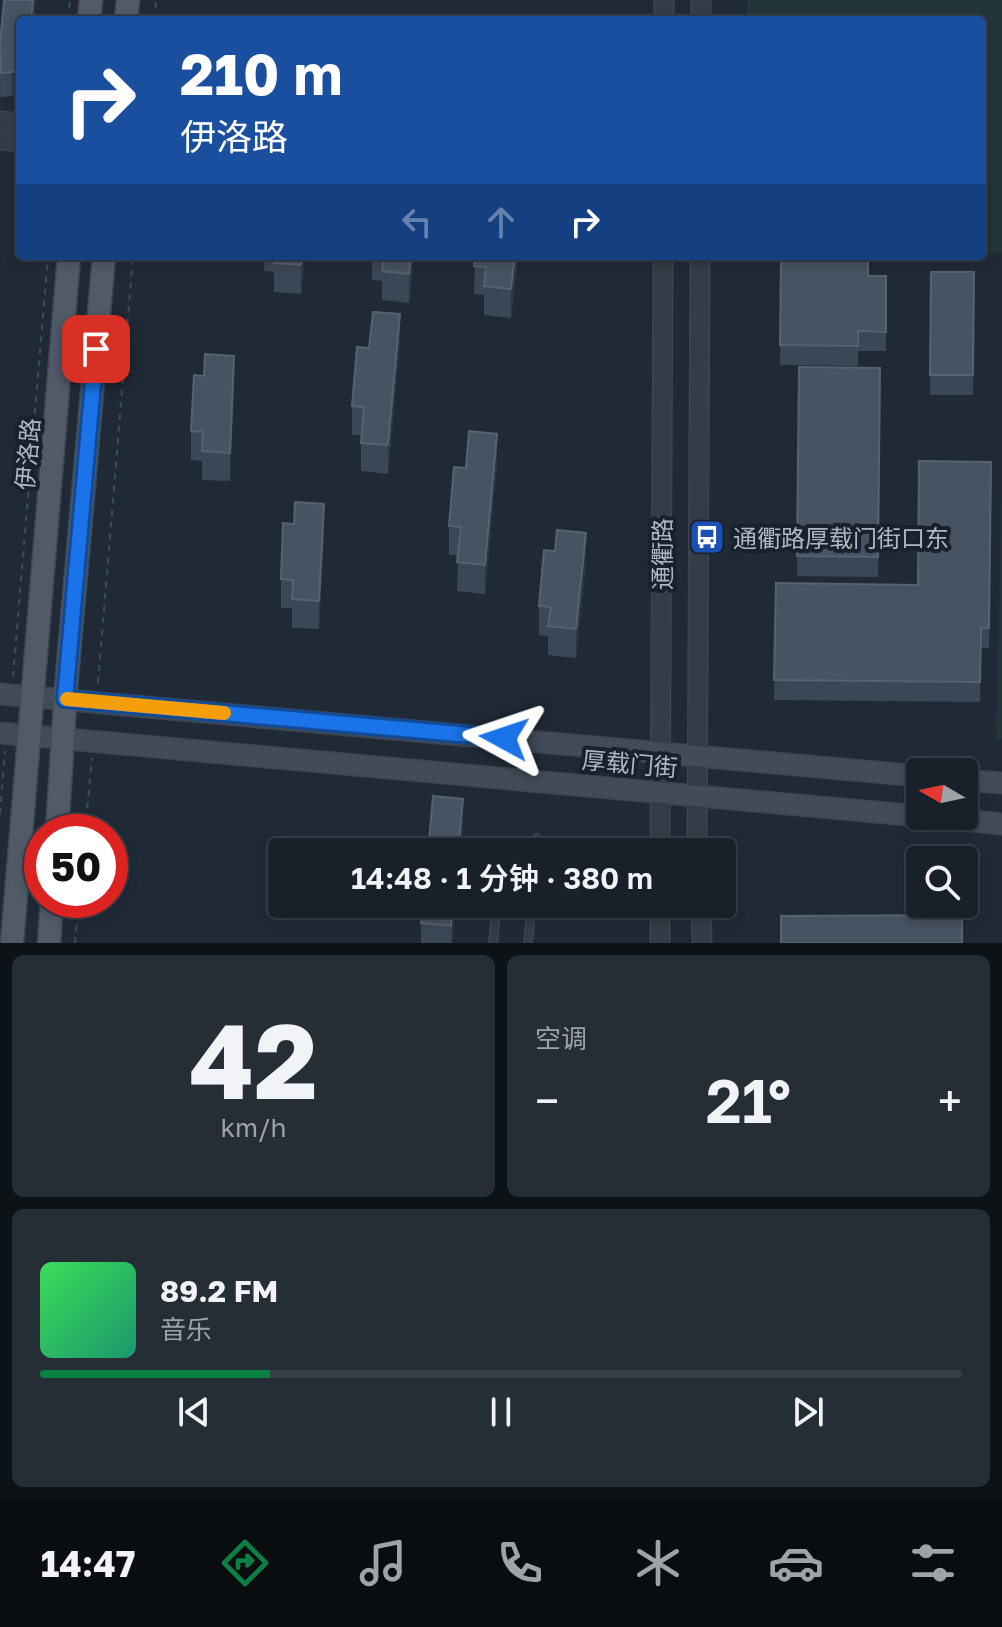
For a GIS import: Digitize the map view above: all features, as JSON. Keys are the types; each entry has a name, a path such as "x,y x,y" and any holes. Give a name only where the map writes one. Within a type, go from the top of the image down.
{"main road":[{"name":"伊洛路","path":"12,943 12,734 15,695 69,260"},
{"path":"58,814 65,699 104,260"},
{"name":"厚载门街","path":"15,695 906,775"},
{"name":"厚载门街","path":"12,734 906,815"},
{"path":"978,781 1002,783"},
{"name":"厚载门街","path":"978,822 1002,824"},
{"path":"50,943 51,918"}],"street":[{"name":"通衢路","path":"660,838 663,260"},
{"name":"通衢路","path":"698,838 700,260"},
{"path":"660,918 660,943"},
{"path":"699,918 699,943"}],"lane":[{"path":"493,943 496,918"},
{"path":"528,943 531,918"}],"path":[{"path":"15,695 48,260"},
{"path":"96,701 133,260"},
{"path":"0,814 12,734"},
{"path":"87,814 94,742"},
{"path":"75,943 77,918"}],"green space":[{"path":"747,0 1002,0 1002,253 986,251 986,16 747,16"},
{"path":"1002,488 1002,739 996,739"}],"building":[{"path":"4,0 33,0 31,16 16,16 16,70 1,73"},
{"path":"274,260 302,260 301,265 274,263"},
{"path":"383,260 411,260 409,274 382,271"},
{"path":"475,260 515,260 511,289 484,286 486,267 474,266"},
{"path":"781,260 868,260 868,276 886,276 886,332 858,331 858,346 780,345"},
{"path":"931,272 974,272 973,375 930,375"},
{"path":"373,312 400,314 388,445 361,443 364,407 352,406 357,347 369,348"},
{"path":"205,354 234,356 230,453 202,451 203,432 191,431 194,375 204,376"},
{"path":"799,367 880,368 878,557 797,556"},
{"path":"469,431 497,434 485,565 457,562 461,527 449,526 454,467 466,468"},
{"path":"919,461 991,462 989,628 981,628 980,682 774,680 776,583 918,585"},
{"path":"295,502 324,504 319,601 292,599 293,580 281,579 283,523 294,524"},
{"path":"557,530 586,533 576,629 548,626 551,607 539,606 544,550 555,551"},
{"path":"433,796 463,799 459,838 429,838"},
{"path":"781,916 962,918 962,943 781,943"},
{"path":"422,918 452,918 451,926 421,923"}],"slow traffic":[{"path":"67,699 224,713"}],"place":[{"name":"通衢路厚载门街口东","path":"707,537"}],"route":[{"path":"96,349 65,699 504,738"}]}
